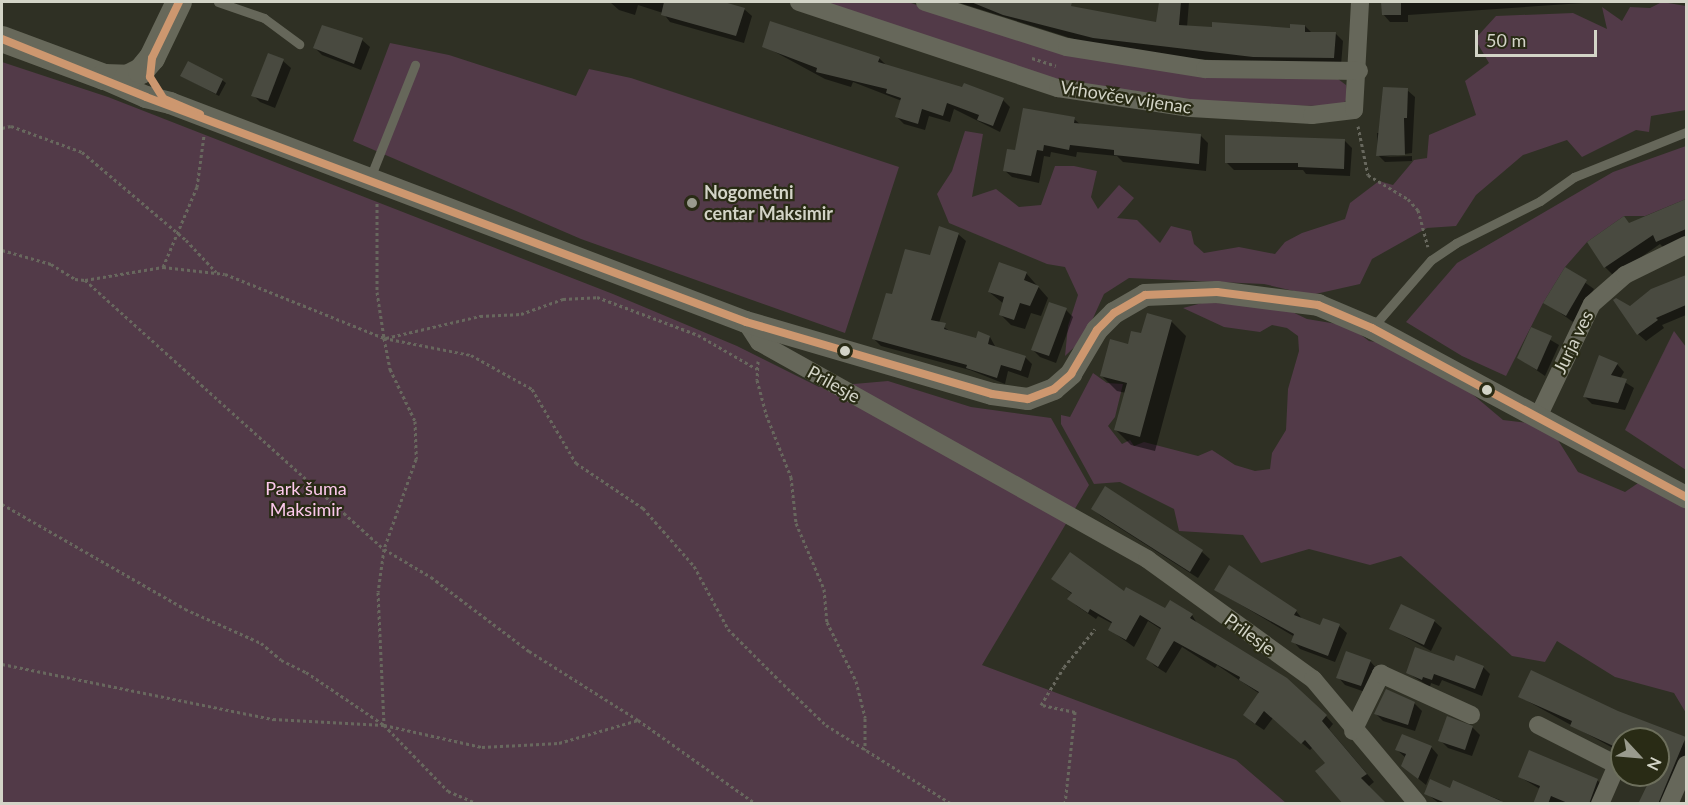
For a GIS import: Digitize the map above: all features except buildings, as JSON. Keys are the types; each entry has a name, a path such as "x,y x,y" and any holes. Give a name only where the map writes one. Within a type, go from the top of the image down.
{"main road":[{"path":"2,39 96,74 127,78 141,71 152,58 179,2"}],"street":[{"name":"Vrhovčev vijenac","path":"799,2 1057,87 1191,108 1312,116 1354,110 1359,71 1360,2"},
{"path":"925,2 1033,39 1067,47 1205,69 1359,71"},
{"path":"152,58 152,83 170,103"},
{"path":"96,74 146,98 170,103 375,186 746,322 950,384 1028,399 1064,383 1097,330 1114,313 1145,295 1217,292 1318,305 1372,328 1686,497"},
{"name":"Jurja ves","path":"1538,417 1592,304 1625,275 1686,245"},
{"name":"Prilesje","path":"746,322 759,342 1147,559 1313,679 1353,731 1418,804"},
{"path":"1353,731 1382,674 1471,715"},
{"path":"1538,725 1617,765 1600,804"},
{"path":"1669,804 1686,765"}],"lane":[{"path":"218,2 264,18 298,44"},
{"path":"375,186 415,65"},
{"path":"1372,328 1431,260 1540,201 1574,177 1686,132"}],"path":[{"path":"1027,78 1033,39"},
{"path":"1057,87 1056,66 1067,47"},
{"path":"1032,57 1056,66"},
{"path":"2,128 11,126 82,152 178,234 218,273"},
{"path":"164,267 198,187 201,143 207,128"},
{"path":"1361,138 1368,175 1408,199 1418,210 1431,260"},
{"path":"375,186 377,292 390,369 415,421 416,459 384,549 378,592 384,725"},
{"path":"2,249 51,264 75,279 85,280 164,267 218,273 384,338 471,355 532,388 576,463 642,508 694,566 728,630 826,725 952,804"},
{"path":"85,280 384,549 431,577 529,651 638,720 756,804"},
{"path":"384,338 480,316 521,314 563,299 597,297 698,335 758,369"},
{"path":"758,351 758,369 766,414 790,477 796,524 824,589 827,622 856,681 865,718 865,750"},
{"path":"2,504 185,609 261,643 384,725 448,791 479,804"},
{"path":"1065,804 1075,712 1041,705 1064,667 1095,629"},
{"path":"2,664 273,719 384,725 482,747 560,743 638,720"}],"green space":[{"path":"816,2 908,2 1028,42 1338,79 1346,85 1348,98 1341,106 1212,105 1066,83"},
{"path":"1662,2 1686,6 1686,110 1651,116 1649,132 1636,130 1582,157 1567,140 1523,155 1476,195 1456,226 1427,228 1372,259 1360,284 1311,295 1264,284 1129,278 1104,294 1084,338 1065,356 1068,326 1078,295 1065,267 1047,264 949,223 937,194 952,171 965,131 983,134 972,197 996,189 1019,207 1041,205 1055,166 1074,166 1097,171 1091,197 1098,209 1119,185 1134,198 1117,218 1137,220 1160,243 1171,226 1191,231 1194,244 1204,253 1239,247 1275,254 1285,242 1302,233 1345,219 1350,203 1379,181 1393,185 1414,160 1427,158 1429,135 1476,115 1465,81 1489,63 1475,39 1496,16 1573,13 1607,29 1602,7 1622,21 1630,7 1650,8"},
{"name":"Nogometni centar Maksimir","path":"390,43 449,55 576,96 589,69 631,78 899,167 845,333 581,239 353,141"},
{"name":"Park šuma Maksimir","path":"2,62 108,97 613,294 737,346 819,387 888,381 971,407 1051,418 1089,485 982,665 1236,760 1286,803 2,803"},
{"path":"1686,146 1686,199 1645,216 1624,216 1587,242 1565,267 1543,303 1506,376 1462,356 1406,322 1457,263 1613,172"},
{"path":"1206,302 1286,309 1307,319 1349,326 1369,341 1389,344 1439,366 1503,420 1529,423 1556,437 1578,472 1625,492 1644,479 1686,503 1686,713 1674,693 1615,677 1557,641 1545,662 1512,656 1401,556 1370,565 1309,549 1261,563 1243,535 1179,531 1174,509 1120,482 1094,484 1061,424 1061,415 1070,417 1093,373 1107,383 1123,384 1115,417 1108,426 1122,444 1130,440 1134,446 1144,442 1198,456 1212,450 1235,465 1255,471 1270,469 1272,453 1286,430 1288,389 1299,351 1298,336 1287,328 1272,325 1260,332 1224,327 1183,308"},
{"path":"1674,331 1686,347 1686,470 1625,430"}],"transit line":[{"path":"179,2 152,58 150,77 164,99 200,114"},
{"path":"2,39 146,97 746,322 992,394 1028,399 1054,389 1071,374 1097,330 1114,313 1145,295 1217,292 1318,305 1372,328 1686,497"}],"place":[{"name":"Nogometni centar Maksimir","path":"692,203"}]}
